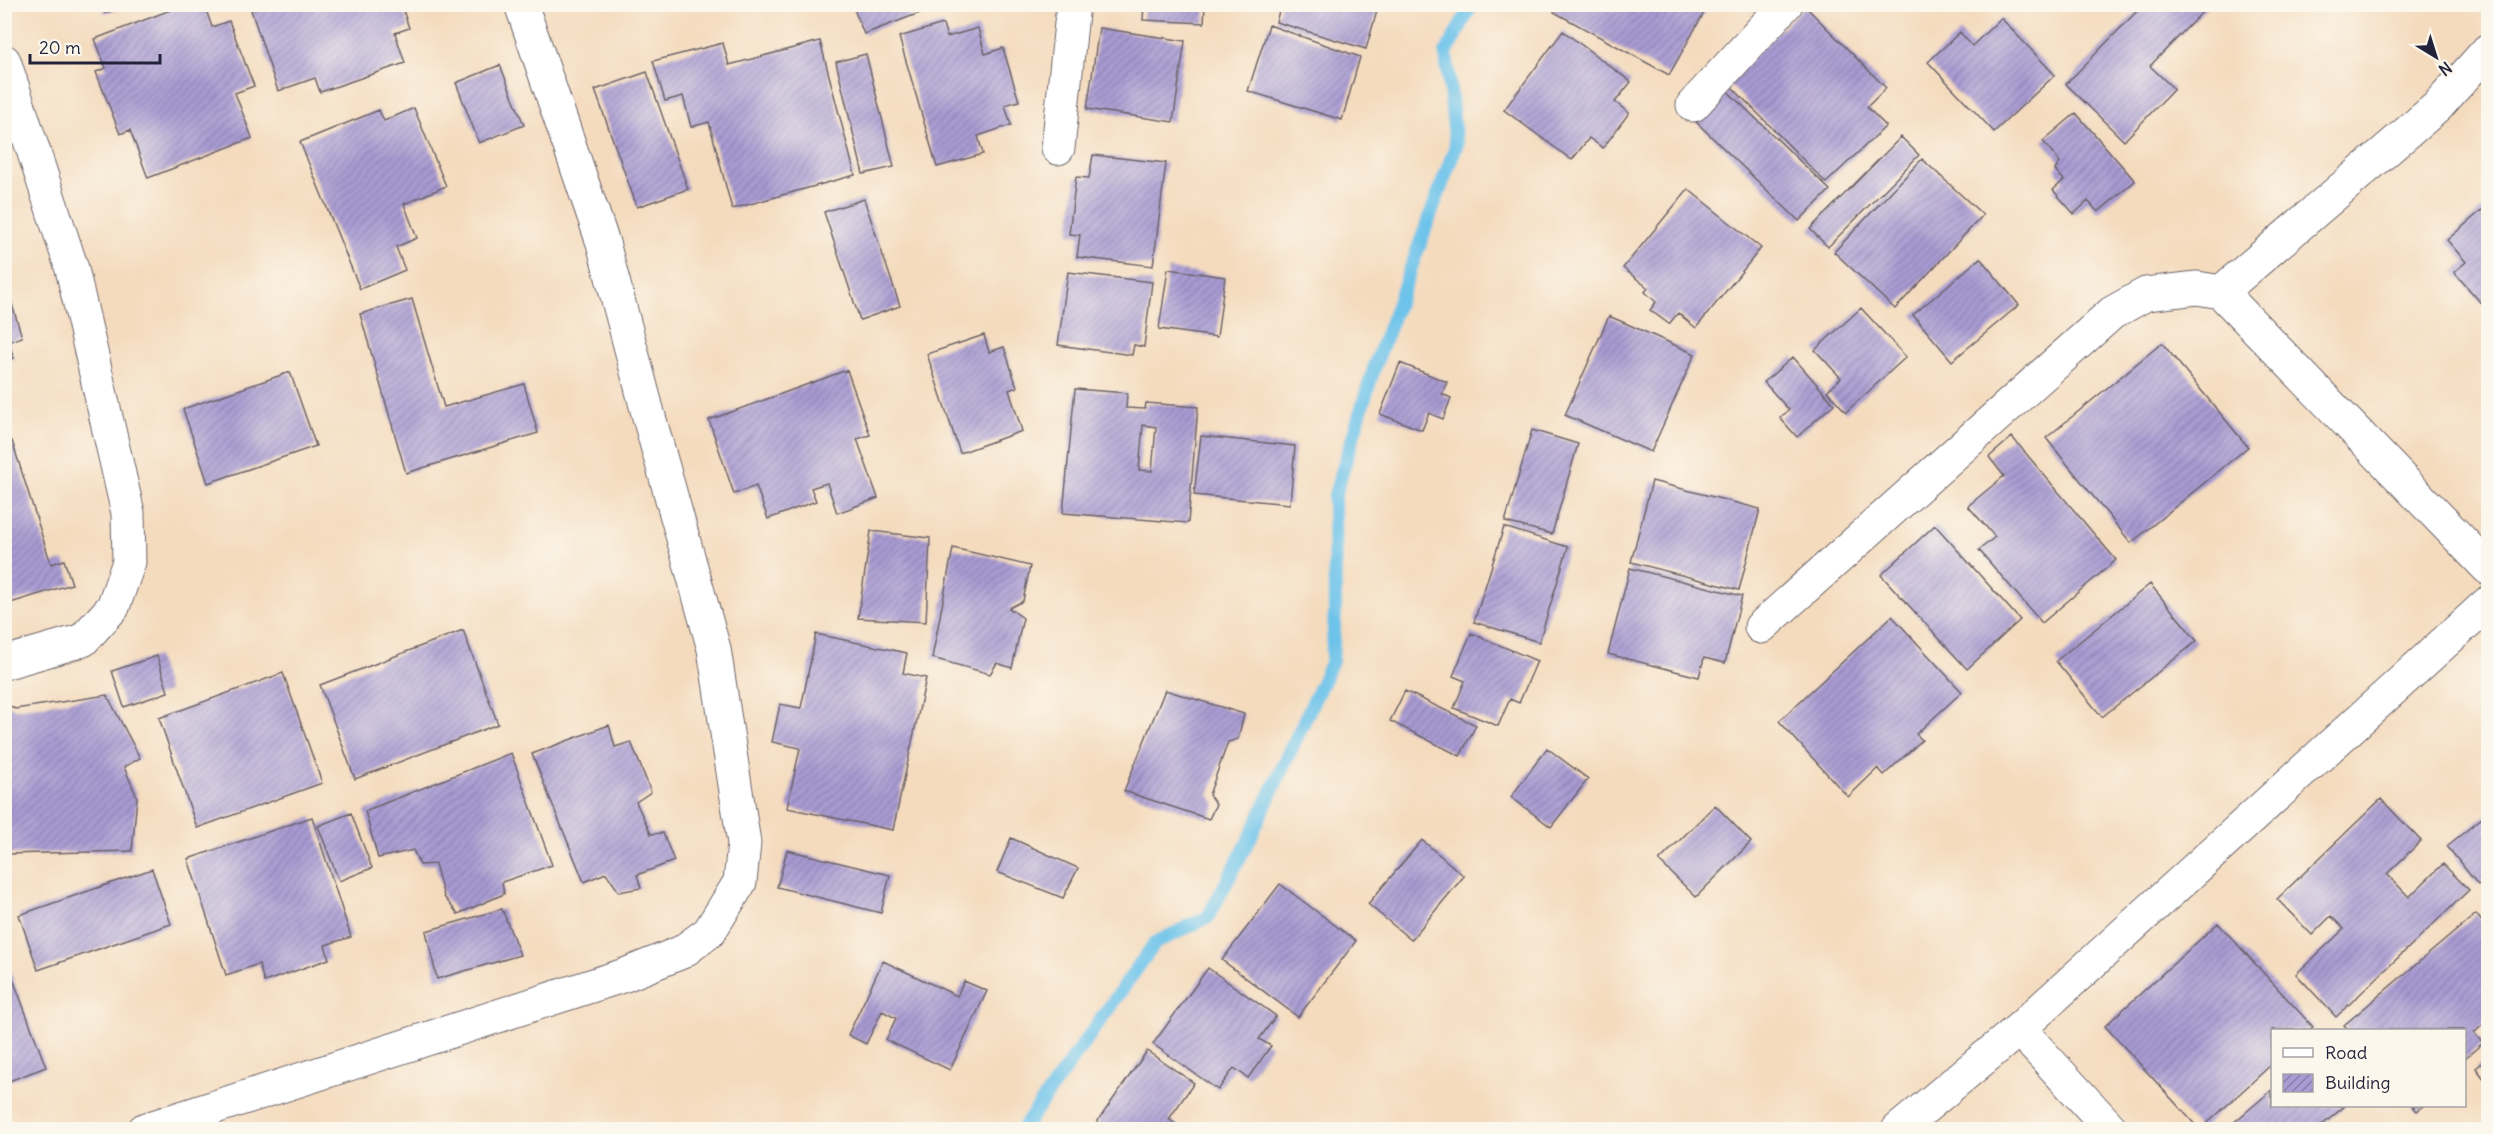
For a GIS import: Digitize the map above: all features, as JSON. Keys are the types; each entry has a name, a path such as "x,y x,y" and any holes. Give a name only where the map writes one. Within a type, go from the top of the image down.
{"street":[{"path":"144,1130 626,975 682,952 709,932 740,882 744,843 714,649 603,243 521,4"},
{"path":"1058,148 1073,4"},
{"path":"1693,105 1786,4"},
{"path":"2221,292 2437,107 2488,51"},
{"path":"4,61 72,269 128,513 129,562 113,607 83,640 4,663"},
{"path":"1761,627 2112,313 2146,294 2197,288 2221,292 2488,568"},
{"path":"1899,1130 2019,1029 2488,603"},
{"path":"2019,1029 2112,1130"}],"building":[{"path":"186,4 204,4 212,27 229,21 254,86 235,93 252,138 148,178 130,130 120,134 96,72 106,68 95,39"},
{"path":"259,4 401,4 409,28 395,33 405,63 320,92 315,78 278,91 251,10 260,7"},
{"path":"852,4 941,4 941,5 864,34"},
{"path":"1144,4 1205,4 1204,23 1143,20"},
{"path":"1281,4 1379,4 1366,49 1276,22"},
{"path":"1558,4 1697,4 1706,9 1669,75 1554,12"},
{"path":"2144,4 2210,4 2150,66 2174,89 2124,141 2066,84"},
{"path":"102,5 129,5 105,13"},
{"path":"1805,6 1886,88 1867,107 1886,126 1826,183 1727,82"},
{"path":"2001,18 2055,75 1994,132 1928,62 1960,32 1972,46"},
{"path":"943,24 947,37 978,28 985,54 1003,48 1019,101 1005,105 1011,125 978,136 983,154 937,167 899,37"},
{"path":"1269,25 1360,57 1342,120 1248,91"},
{"path":"1099,28 1185,41 1173,122 1087,109"},
{"path":"1563,31 1631,82 1615,102 1629,113 1603,148 1589,138 1572,160 1504,110"},
{"path":"820,41 855,175 732,209 709,122 691,127 683,96 665,101 653,61 723,43 729,65"},
{"path":"866,54 894,167 863,174 836,62"},
{"path":"500,65 524,125 479,143 456,83"},
{"path":"647,72 688,189 637,207 595,90"},
{"path":"1721,85 1830,190 1799,221 1690,116"},
{"path":"414,108 446,186 404,204 417,238 396,247 405,270 360,289 300,142 379,110 384,121"},
{"path":"2076,113 2135,181 2098,212 2088,201 2074,214 2053,190 2064,180 2055,170 2060,162 2043,141"},
{"path":"1901,137 1919,155 1828,247 1810,229"},
{"path":"1093,155 1166,163 1153,266 1077,257 1080,235 1069,234 1076,177 1089,178"},
{"path":"1922,159 1983,215 1895,309 1834,252"},
{"path":"1688,189 1761,248 1696,328 1678,313 1669,324 1650,310 1656,302 1645,292 1648,288 1623,268"},
{"path":"864,199 900,306 860,320 824,212"},
{"path":"2488,205 2488,297 2481,303 2454,272 2466,262 2447,240"},
{"path":"1980,258 2019,305 1952,361 1913,315"},
{"path":"1168,269 1225,277 1217,337 1159,329"},
{"path":"1068,272 1152,282 1144,347 1134,345 1132,355 1058,345"},
{"path":"10,298 22,337 8,342 14,358 4,361 4,300"},
{"path":"412,299 444,407 524,384 538,433 406,473 360,314"},
{"path":"1861,308 1906,357 1846,412 1827,391 1841,378 1815,350"},
{"path":"1609,316 1695,354 1651,452 1565,415"},
{"path":"984,335 989,352 1004,347 1017,387 1009,390 1022,431 960,453 927,354"},
{"path":"2162,343 2248,447 2131,543 2046,438"},
{"path":"1793,357 1834,404 1797,437 1780,418 1789,410 1764,382"},
{"path":"1400,363 1447,382 1442,394 1451,398 1443,419 1429,413 1422,430 1380,414"},
{"path":"847,370 870,435 857,439 878,498 837,513 827,483 811,488 816,501 768,519 756,486 734,494 709,420"},
{"path":"290,372 316,446 208,483 183,409"},
{"path":"1075,389 1127,393 1126,408 1145,409 1146,403 1198,407 1188,523 1063,513","holes":["1143,425 1156,427 1152,471 1139,470"]},
{"path":"1532,430 1578,444 1552,534 1505,522"},
{"path":"1201,436 1295,446 1290,504 1194,495"},
{"path":"2012,437 2116,560 2042,623 1979,550 1995,537 1968,506 2004,476 1989,457"},
{"path":"12,441 51,564 64,560 72,584 4,605 4,444"},
{"path":"1652,481 1760,509 1739,590 1631,562"},
{"path":"1935,525 2020,620 1967,669 1881,575"},
{"path":"1504,527 1568,547 1539,642 1474,622"},
{"path":"871,531 930,538 926,622 858,618"},
{"path":"953,548 1030,566 1023,601 1009,608 1023,618 1012,668 997,663 990,674 932,658"},
{"path":"1630,568 1742,596 1725,663 1704,658 1699,677 1608,654"},
{"path":"2150,584 2197,641 2102,717 2056,661"},
{"path":"1892,616 1962,692 1916,734 1922,740 1884,775 1878,768 1848,797 1779,721"},
{"path":"463,630 498,724 355,779 320,685"},
{"path":"1471,633 1537,661 1519,703 1510,699 1498,726 1454,708 1465,681 1453,676"},
{"path":"816,634 907,653 903,673 926,678 893,830 787,808 800,748 772,742 780,704 801,708"},
{"path":"157,656 168,692 124,707 112,671"},
{"path":"283,673 322,783 197,828 159,718"},
{"path":"1165,690 1244,714 1238,739 1228,742 1209,795 1216,804 1209,819 1124,791"},
{"path":"1405,691 1476,725 1460,756 1390,721"},
{"path":"107,695 140,758 124,767 137,797 132,851 4,854 5,703 15,709"},
{"path":"609,725 615,747 631,742 651,792 636,802 651,834 663,833 674,861 637,875 641,888 619,892 606,873 584,882 532,754"},
{"path":"1547,748 1588,779 1551,827 1511,797"},
{"path":"511,753 552,865 502,882 504,894 458,914 444,897 435,864 420,865 413,850 378,858 365,811"},
{"path":"2381,799 2421,841 2387,874 2409,897 2443,864 2469,890 2336,1017 2296,974 2344,929 2331,916 2312,935 2277,899"},
{"path":"1715,805 1751,842 1696,897 1659,861"},
{"path":"351,813 372,868 339,881 318,826"},
{"path":"2488,813 2488,876 2478,885 2447,846"},
{"path":"312,817 351,937 325,945 329,959 264,982 259,964 226,975 188,859"},
{"path":"1011,838 1078,868 1063,898 997,872"},
{"path":"1422,840 1464,876 1411,940 1368,904"},
{"path":"787,850 890,875 881,913 777,887"},
{"path":"152,869 171,924 38,970 19,915"},
{"path":"1280,884 1356,941 1298,1017 1222,960"},
{"path":"502,909 520,955 437,979 426,931"},
{"path":"2476,914 2488,929 2488,1020 2474,1033 2483,1043 2466,1057 2466,1029 2348,1029 2344,1025"},
{"path":"2218,923 2313,1027 2310,1029 2271,1029 2271,1065 2200,1130 2105,1026"},
{"path":"4,955 46,1067 4,1083"},
{"path":"883,961 957,996 964,981 987,991 950,1070 886,1040 896,1018 882,1011 866,1044 848,1035"},
{"path":"1208,968 1276,1016 1259,1039 1271,1046 1248,1078 1234,1068 1218,1090 1153,1044"},
{"path":"1147,1051 1194,1083 1169,1119 1184,1130 1107,1130 1097,1122"},
{"path":"2488,1058 2488,1084 2476,1068"},
{"path":"2271,1091 2271,1107 2344,1107 2316,1130 2225,1130"}],"waterway":[{"path":"1022,1130 1155,943 1208,917 1250,838 1332,661 1335,612 1334,498 1375,365 1456,146 1446,53 1472,4"}]}
